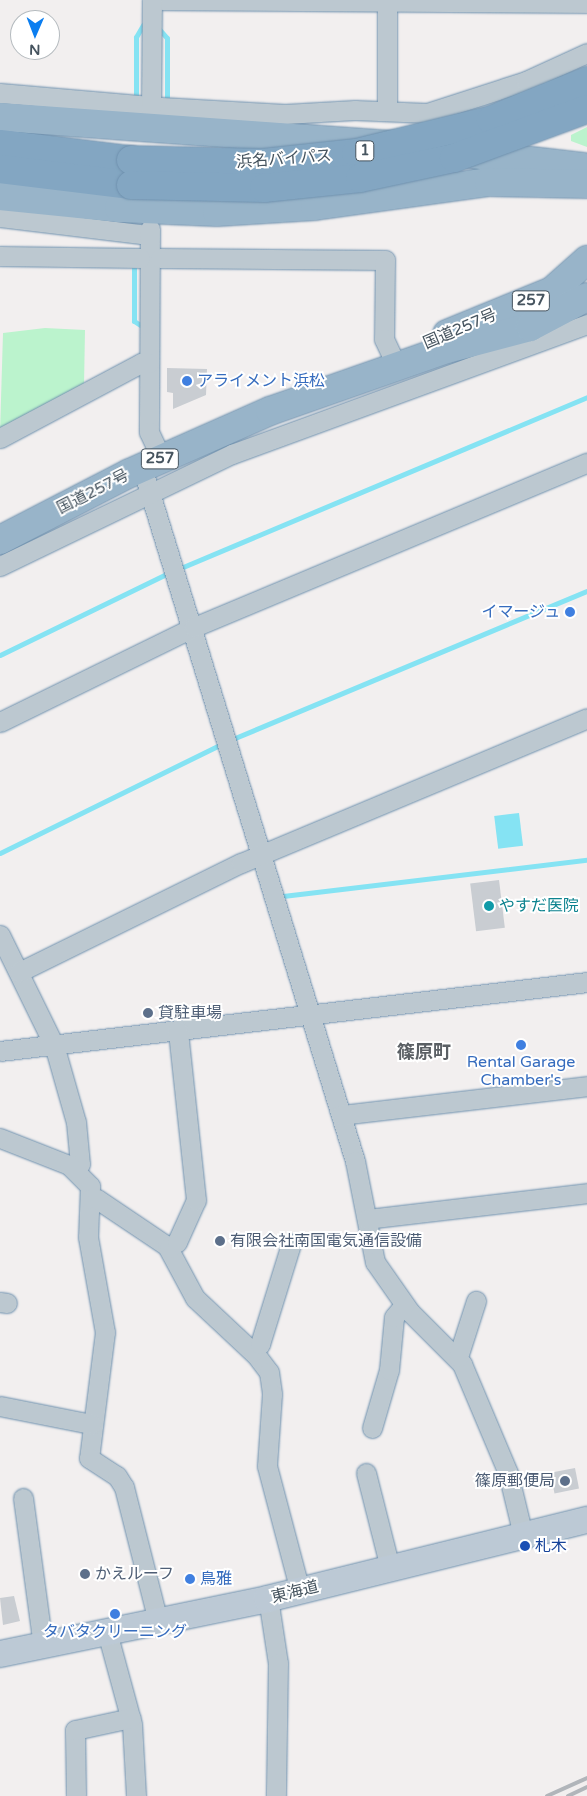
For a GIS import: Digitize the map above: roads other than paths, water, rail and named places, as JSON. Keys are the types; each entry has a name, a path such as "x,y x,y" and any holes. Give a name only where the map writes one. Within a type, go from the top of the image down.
{"highway":[{"name":"浜名バイパス","path":"0,144 142,205 263,163 356,153 491,120 587,81"},
{"name":"浜名バイパス","path":"0,169 142,205 264,188 360,178 454,158 587,109"},
{"path":"0,117 151,116 587,168"},
{"path":"0,196 142,205 315,206 489,182 587,184"},
{"name":"国道257号","path":"0,540 152,472 464,325 552,291 587,260"},
{"name":"257","path":"464,325 545,305 587,279"},
{"name":"国道257号","path":"325,389 530,327 587,297"},
{"name":"257","path":"530,327 587,313"}],"main road":[{"name":"東海道","path":"0,1654 300,1591 587,1520"}],"street":[{"path":"151,116 152,0"},
{"path":"162,0 587,3"},
{"path":"386,111 387,1"},
{"path":"0,93 151,116 386,111 436,112 526,82 587,53"},
{"path":"0,217 142,205"},
{"path":"142,205 140,292 150,322"},
{"path":"142,205 160,258 159,292 150,322"},
{"path":"142,205 150,322 149,432 152,472 194,627 359,1175 366,1219 377,1267 404,1304 458,1357 508,1473 524,1535"},
{"path":"0,256 140,258"},
{"path":"160,258 385,260 384,339 392,358"},
{"path":"0,566 152,472 258,444 587,324"},
{"path":"0,438 141,363 149,363"},
{"path":"0,722 194,627 587,463"},
{"path":"12,972 262,854 587,718"},
{"path":"0,935 12,972 54,1045 76,1122 80,1164 76,1170"},
{"path":"0,1052 587,982"},
{"path":"169,1248 177,1242 196,1200 178,1030"},
{"path":"341,1115 587,1086"},
{"path":"0,1138 76,1170 90,1186 88,1237 105,1332 91,1424 88,1458 117,1476 124,1487 158,1621"},
{"path":"366,1219 587,1193"},
{"path":"90,1199 98,1199 169,1248 195,1298 264,1363 272,1383 267,1466 300,1591"},
{"path":"253,1352 260,1344 291,1244"},
{"path":"458,1357 476,1301"},
{"path":"370,1419 389,1370 394,1317 404,1304"},
{"path":"0,1406 91,1424"},
{"path":"366,1473 390,1568"},
{"path":"23,1498 42,1645"},
{"path":"268,1598 278,1663 276,1796"},
{"path":"107,1632 131,1718 136,1796"},
{"path":"76,1795 75,1730 131,1718"}],"water":[{"path":"519,813 523,846 498,849 494,816"}],"waterway":[{"path":"136,97 136,37 143,25"},
{"path":"158,28 167,38 167,97"},
{"path":"134,263 134,321 142,326"},
{"path":"183,567 587,397"},
{"path":"0,655 170,572"},
{"path":"235,738 587,591"},
{"path":"0,853 222,744"},
{"path":"283,896 587,860"}],"railway":[{"path":"547,1796 587,1778"},
{"path":"568,1796 587,1787"}],"place":[{"name":"アライメント浜松","path":"187,381"},
{"name":"イマージュ","path":"570,612"},
{"name":"やすだ医院","path":"489,906"},
{"name":"貸駐車場","path":"148,1013"},
{"name":"Rental Garage Chamber's","path":"521,1045"},
{"name":"有限会社南国電気通信設備","path":"220,1241"},
{"name":"篠原郵便局","path":"565,1481"},
{"name":"札木","path":"525,1546"},
{"name":"かえルーフ","path":"85,1574"},
{"name":"鳥雅","path":"190,1579"},
{"name":"タバタクリーニング","path":"115,1614"}],"district":[{"name":"篠原町","path":"424,1052"}]}
